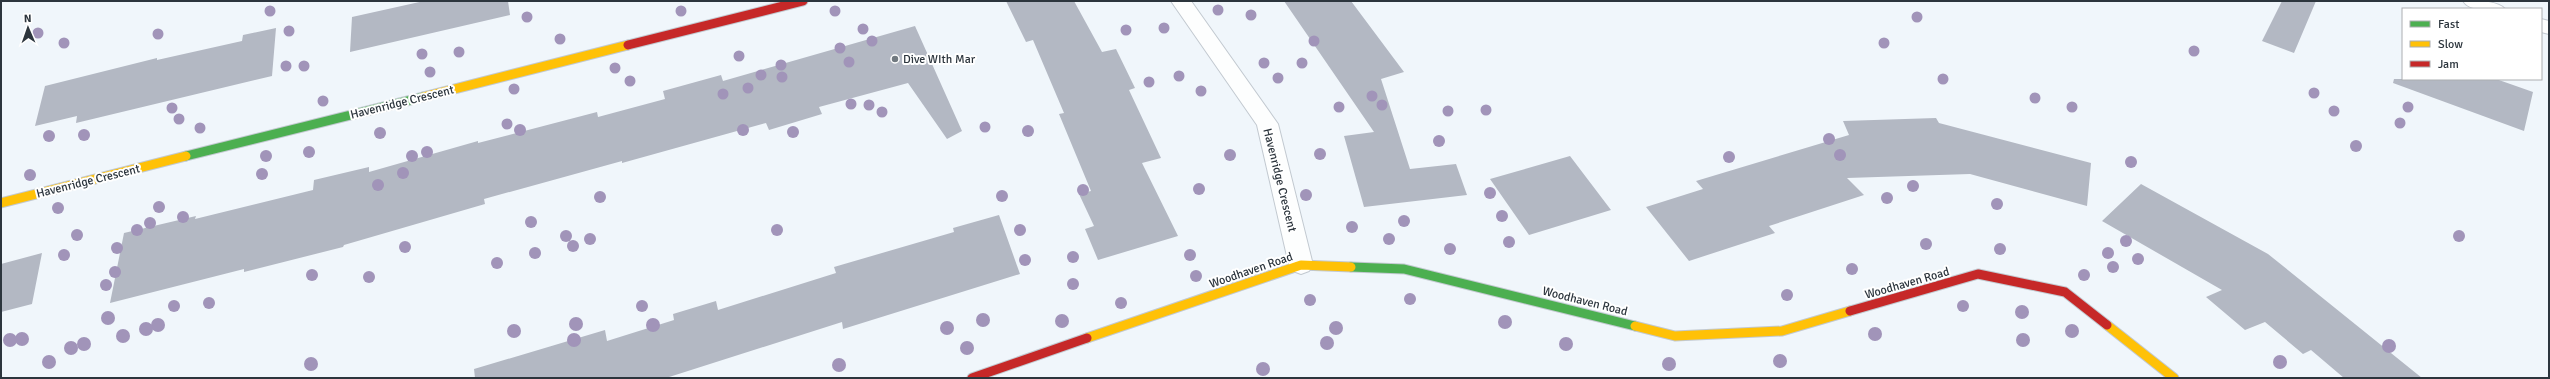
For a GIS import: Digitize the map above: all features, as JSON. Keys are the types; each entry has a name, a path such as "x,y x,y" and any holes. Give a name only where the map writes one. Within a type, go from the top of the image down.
{"street":[{"name":"Havenridge Crescent","path":"1,203 803,1"},
{"name":"Havenridge Crescent","path":"1182,1 1267,124 1301,265"},
{"path":"2473,1 2492,8"},
{"name":"Woodhaven Road","path":"972,378 1301,265 1404,269 1675,336 1782,331 1978,274 2065,292 2174,378"}],"building":[{"path":"424,1 508,1 510,15 350,52 352,17"},
{"path":"1006,1 1074,1 1102,52 1116,49 1135,88 1129,90 1161,158 1142,163 1178,236 1098,260 1085,229 1094,226 1079,194 1091,191 1059,114 1064,113 1033,40 1026,42"},
{"path":"1284,1 1351,1 1404,72 1381,79 1410,169 1456,164 1467,195 1364,207 1344,136 1374,132"},
{"path":"2282,1 2316,1 2294,53 2262,41"},
{"path":"915,26 962,131 947,139 908,83 819,107 822,114 769,130 766,123 484,199 485,204 344,245 343,247 244,272 244,269 110,303 124,233 196,216 195,219 313,190 314,180 369,167 369,172 478,141 478,143 597,112 598,117 665,99 663,91 721,75 723,81"},
{"path":"276,28 272,76 76,123 77,116 35,126 45,86 157,58 157,60 242,41 243,35"},
{"path":"2394,79 2499,80 2533,92 2524,131 2393,83"},
{"path":"1936,118 1939,123 2091,163 2087,206 1970,174 1847,178 1864,195 1769,226 1775,233 1689,261 1646,207 1703,189 1696,181 1849,135 1843,121"},
{"path":"1570,156 1611,210 1529,235 1490,179"},
{"path":"2141,184 2268,254 2422,378 2344,378 2311,350 2303,354 2265,322 2245,330 2206,297 2222,290 2102,221"},
{"path":"999,215 1020,274 843,329 842,322 666,378 475,378 474,369 605,330 607,341 674,320 673,314 716,301 718,310 836,273 834,267 954,232 953,228"},
{"path":"42,253 32,304 1,312 1,264"}],"traffic: fast":[{"path":"186,156 423,97"},
{"path":"1351,267 1404,269 1635,326"}],"traffic: slow":[{"path":"423,97 628,45"},
{"path":"1,203 186,156"},
{"path":"1087,338 1301,265 1351,267"},
{"path":"1635,326 1675,336 1782,331 1850,311"},
{"path":"2107,325 2174,378"}],"traffic: jam":[{"path":"628,45 803,1"},
{"path":"1850,311 1978,274 2065,292 2107,325"},
{"path":"972,378 1087,338"}],"place":[{"name":"Dive WIth Mar","path":"895,59"}]}
